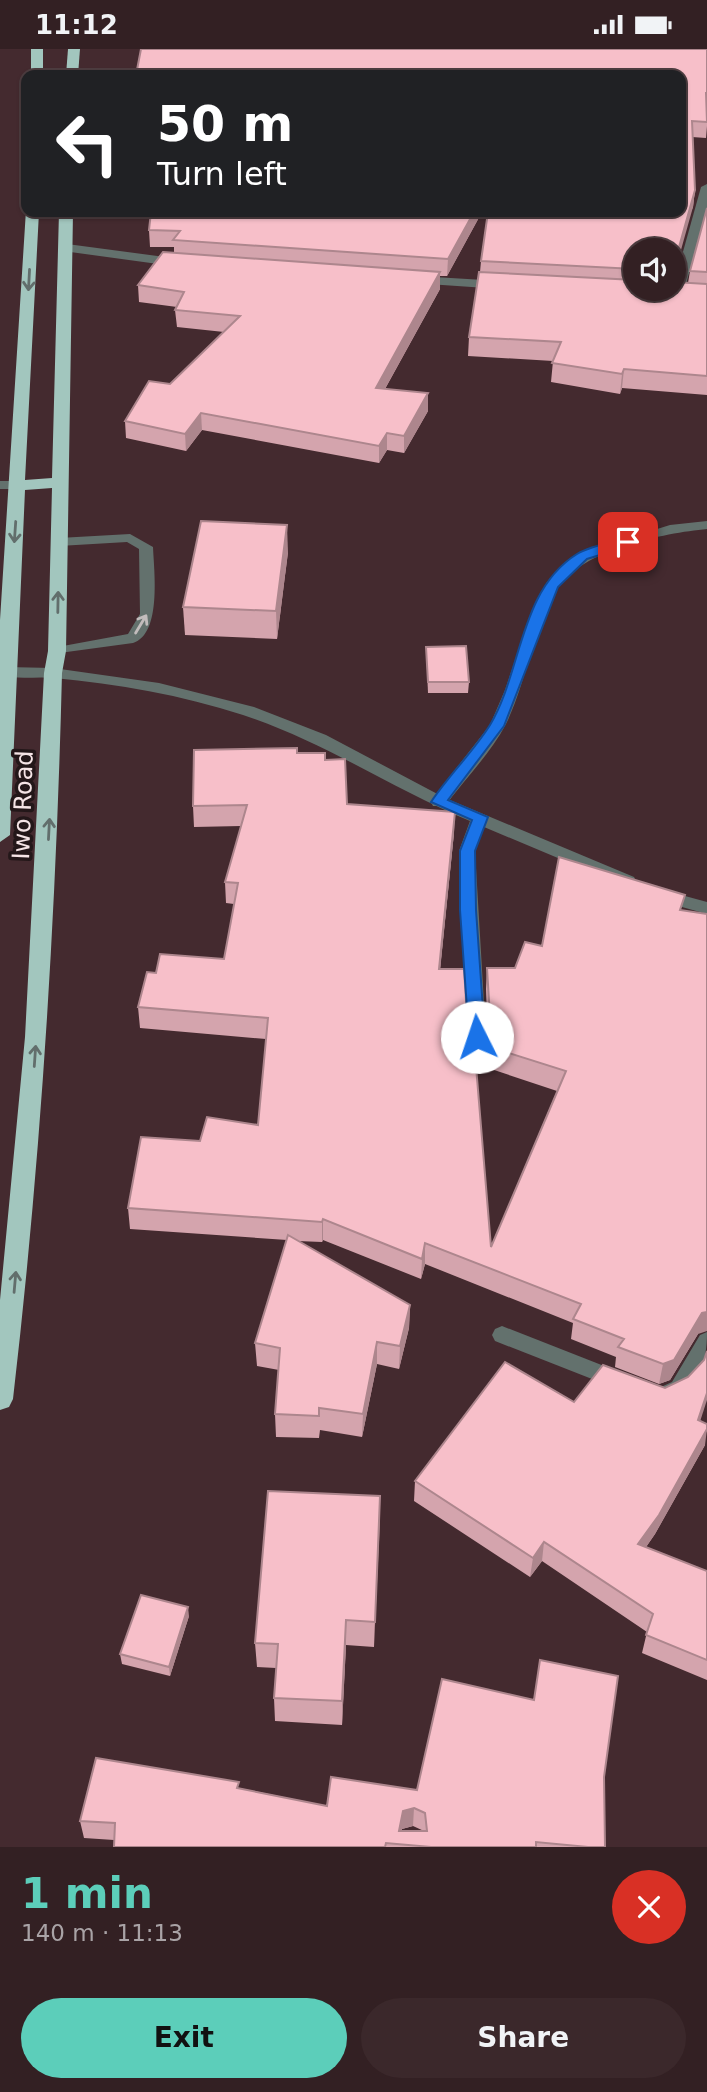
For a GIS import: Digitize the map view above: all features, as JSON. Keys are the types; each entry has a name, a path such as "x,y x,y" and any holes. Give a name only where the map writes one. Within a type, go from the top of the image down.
{"highway":[{"path":"37,49 37,70"},
{"path":"72,70 74,49"},
{"name":"Iwo Road","path":"0,835 6,671 32,217"},
{"name":"Iwo Road","path":"0,1399 13,1298 33,1092 48,843 53,673 57,651 66,217"},
{"path":"18,485 60,482"}],"street":[{"path":"686,266 690,237 707,187"},
{"path":"67,248 136,260 188,264"},
{"path":"399,279 517,286"},
{"path":"0,485 18,485"},
{"path":"439,802 497,726 513,690 537,616 552,585 582,557 675,528 707,525"},
{"path":"57,651 132,638 147,614 146,547 130,538 59,542"},
{"path":"6,671 53,673 159,688 248,711 320,739 439,802 666,897 707,908"},
{"path":"477,1037 468,910 467,851 480,817"},
{"path":"502,1335 660,1397 679,1388 707,1341"}],"building":[{"path":"141,49 707,49 707,122 692,121 695,190 682,238 623,238 623,268 481,261 487,217 686,217 686,70 137,70"},
{"path":"707,208 707,272 690,271"},
{"path":"150,217 471,217 448,259 173,240 180,231 149,230"},
{"path":"163,252 440,272 376,388 428,393 404,436 387,433 379,446 201,413 185,434 125,421 149,381 170,384 240,316 175,310 184,292 138,285"},
{"path":"479,272 623,279 623,301 686,301 686,283 707,284 707,376 624,369 622,374 552,363 561,342 469,337"},
{"path":"201,521 287,525 276,611 183,607"},
{"path":"466,646 469,682 428,682 426,647"},
{"path":"297,748 297,753 325,753 325,760 345,759 347,804 455,812 439,969 464,969 467,1016 472,1023 484,1023 490,1017 487,968 515,968 525,942 542,946 559,857 685,895 680,910 707,914 707,1312 702,1313 674,1360 663,1364 618,1347 624,1339 573,1319 581,1304 425,1243 422,1259 323,1219 322,1222 128,1208 141,1137 200,1141 207,1117 258,1125 268,1018 138,1007 147,972 156,973 160,954 224,959 238,883 225,882 247,805 193,806 194,750","holes":["474,1042 566,1071 491,1247"]},
{"path":"288,1235 410,1305 400,1346 377,1342 363,1414 319,1408 319,1416 275,1414 280,1348 255,1343"},
{"path":"707,1351 707,1393 698,1420 707,1424 707,1429 659,1515 638,1544 707,1571 707,1660 646,1635 653,1614 544,1542 533,1558 415,1481 505,1362 574,1402 603,1365 665,1388 688,1377 704,1360"},
{"path":"268,1491 380,1496 375,1622 346,1620 342,1701 274,1698 278,1644 255,1643"},
{"path":"141,1595 188,1607 169,1667 120,1654"},
{"path":"540,1660 618,1676 604,1777 605,1847 536,1842 536,1847 431,1847 386,1843 385,1847 114,1847 115,1823 80,1821 96,1758 239,1782 237,1788 327,1806 331,1777 417,1790 442,1679 534,1700","holes":["414,1808 425,1813 427,1831 399,1831 403,1811"]}],"route":[{"path":"477,1037 468,910 467,851 480,817 439,802 497,726 513,690 537,616 552,585 582,557 628,542"}]}
